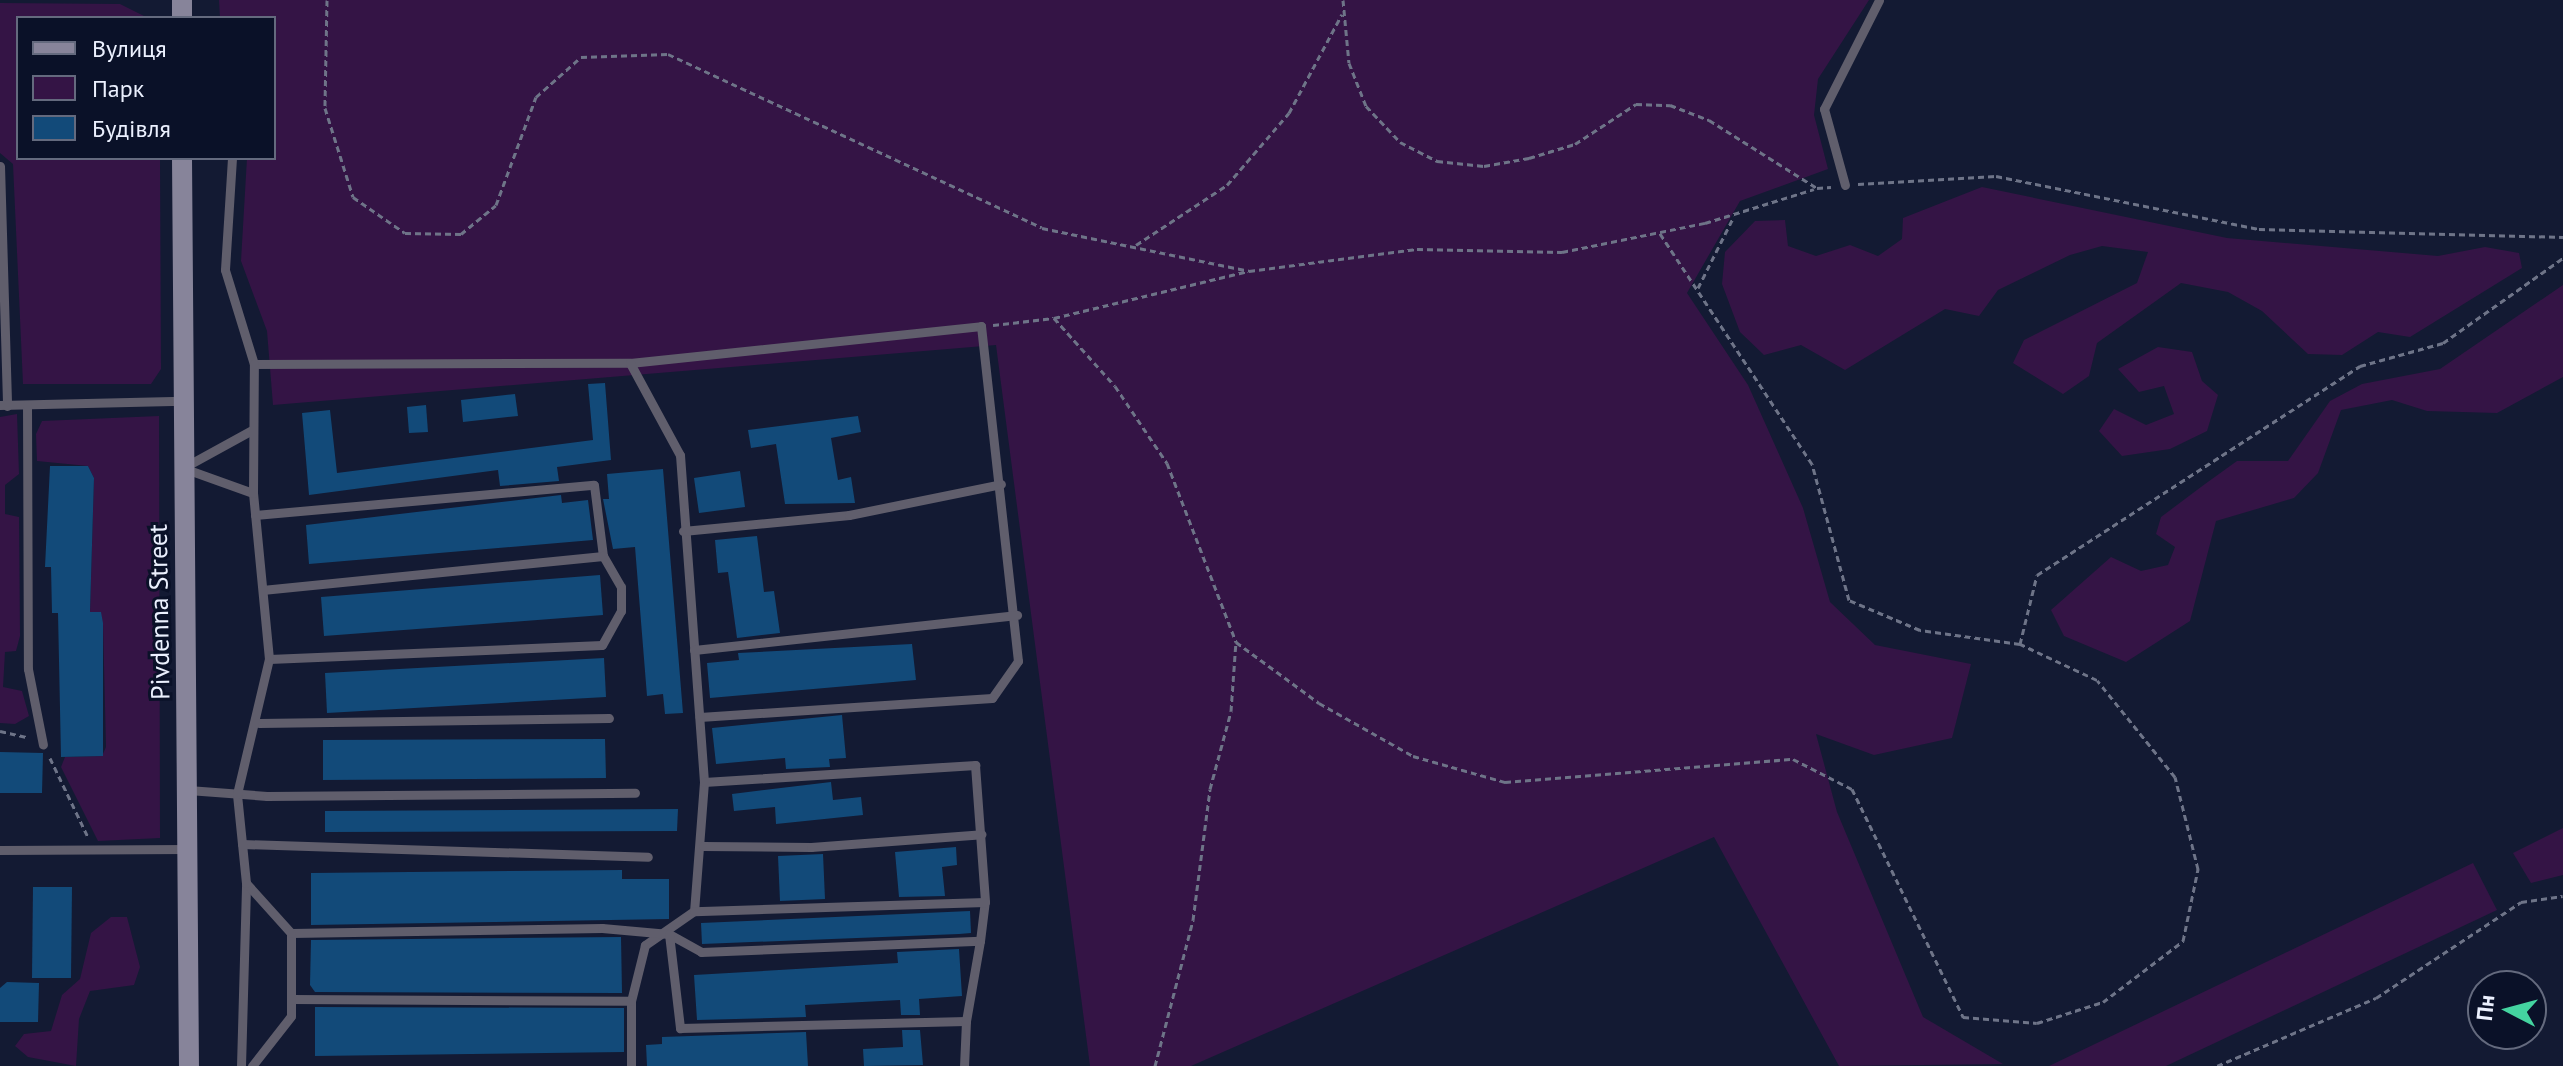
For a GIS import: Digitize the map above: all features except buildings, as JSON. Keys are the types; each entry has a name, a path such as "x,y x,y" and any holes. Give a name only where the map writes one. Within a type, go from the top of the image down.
{"street":[{"name":"Pivdenna Street","path":"182,160 189,1066"}],"lane":[{"path":"1845,185 1824,109 1879,0"},
{"path":"232,160 225,270 254,364 253,493 265,590 269,659 259,723 237,794 246,883 241,1066"},
{"path":"0,166 4,406 183,401"},
{"path":"254,364 630,363 981,326 1017,615 1018,661 992,698 700,717"},
{"path":"630,363 680,455 683,531 704,782 703,846 694,911 669,934 645,945 631,1001 631,1066"},
{"path":"27,405 28,669 43,745"},
{"path":"183,468 252,430"},
{"path":"183,468 253,493"},
{"path":"683,531 849,515 1001,484"},
{"path":"255,515 594,485 603,556 621,587 621,611 602,645 269,659"},
{"path":"265,590 603,556"},
{"path":"694,650 1017,615"},
{"path":"259,723 609,718"},
{"path":"704,782 975,765 985,902 966,1021 964,1066"},
{"path":"188,790 237,794 635,793"},
{"path":"703,846 811,847 982,834"},
{"path":"242,844 648,857"},
{"path":"0,850 187,849"},
{"path":"246,883 291,933 291,1016 252,1066"},
{"path":"694,911 985,902"},
{"path":"291,933 602,928 669,934 701,952 980,941"},
{"path":"669,934 680,1028 966,1021"},
{"path":"291,999 631,1001"}],"path":[{"path":"327,0 325,108 353,197 405,233 461,234 496,205 536,97 581,57 668,54 1028,222 1249,271"},
{"path":"1343,0 1342,14 1366,106 1400,142 1437,161 1484,166 1529,158 1575,144 1636,104 1670,105 1709,120 1817,188"},
{"path":"1135,246 1227,185 1289,113 1342,14"},
{"path":"981,326 1054,318 1249,271 1417,249 1562,252 1735,214 1817,188 1996,176 2259,229 2563,237"},
{"path":"1698,288 1735,214"},
{"path":"1236,642 1319,703 1413,756 1505,782 1793,759 1852,789 1963,1017 2037,1023 2103,1002 2183,941 2198,869 2175,777 2097,680 2020,644 1920,630 1849,600 1812,464 1659,232"},
{"path":"2020,644 2037,575 2360,366 2443,343 2563,258"},
{"path":"1054,318 1115,386 1167,463 1236,642 1231,711 1210,789 1193,920 1155,1066"},
{"path":"0,731 43,745 93,850"},
{"path":"2217,1066 2376,998 2521,902 2563,896"}],"green space":[{"path":"219,0 1869,0 1818,79 1814,115 1828,169 1740,201 1687,293 1748,385 1803,508 1830,602 1875,645 1971,664 1952,738 1874,755 1816,734 1837,812 1923,1017 2003,1064 1839,1066 1714,837 1191,1066 1090,1066 996,345 273,405 267,331 241,261 247,160 276,160 276,16 220,16"},
{"path":"0,3 120,4 144,16 16,16 16,160 160,160 161,369 151,384 23,384 13,164 0,153"},
{"path":"1982,187 2227,238 2438,256 2485,247 2519,253 2522,268 2410,337 2378,332 2342,355 2308,354 2262,311 2228,292 2181,283 2097,343 2089,376 2063,394 2013,363 2024,340 2137,283 2148,252 2102,246 2070,255 1998,290 1979,316 1945,309 1845,370 1801,345 1764,355 1740,332 1722,284 1725,252 1755,221 1785,220 1788,246 1816,256 1850,245 1878,256 1902,239 1903,218"},
{"path":"2563,285 2563,377 2497,413 2427,411 2392,400 2341,410 2318,473 2294,498 2216,521 2190,621 2126,662 2064,636 2051,610 2111,557 2141,571 2168,565 2175,547 2156,534 2161,517 2237,461 2288,461 2330,401 2362,384 2440,369"},
{"path":"2158,347 2192,352 2202,381 2218,395 2207,431 2170,449 2122,456 2099,431 2114,409 2146,425 2174,414 2164,386 2139,392 2118,369"},
{"path":"17,414 19,474 5,485 5,514 19,517 20,636 16,651 5,652 3,687 22,691 29,716 15,724 0,723 0,417"},
{"path":"159,416 160,838 98,841 61,767 65,757 102,756 106,747 103,624 90,612 94,478 88,466 37,461 36,434 42,421"},
{"path":"2563,828 2563,875 2531,883 2513,853"},
{"path":"2473,863 2497,910 2166,1066 2049,1066"},
{"path":"111,917 127,917 140,967 134,985 90,991 79,1019 76,1066 28,1057 15,1046 24,1034 51,1031 62,995 80,979 91,933"}]}
